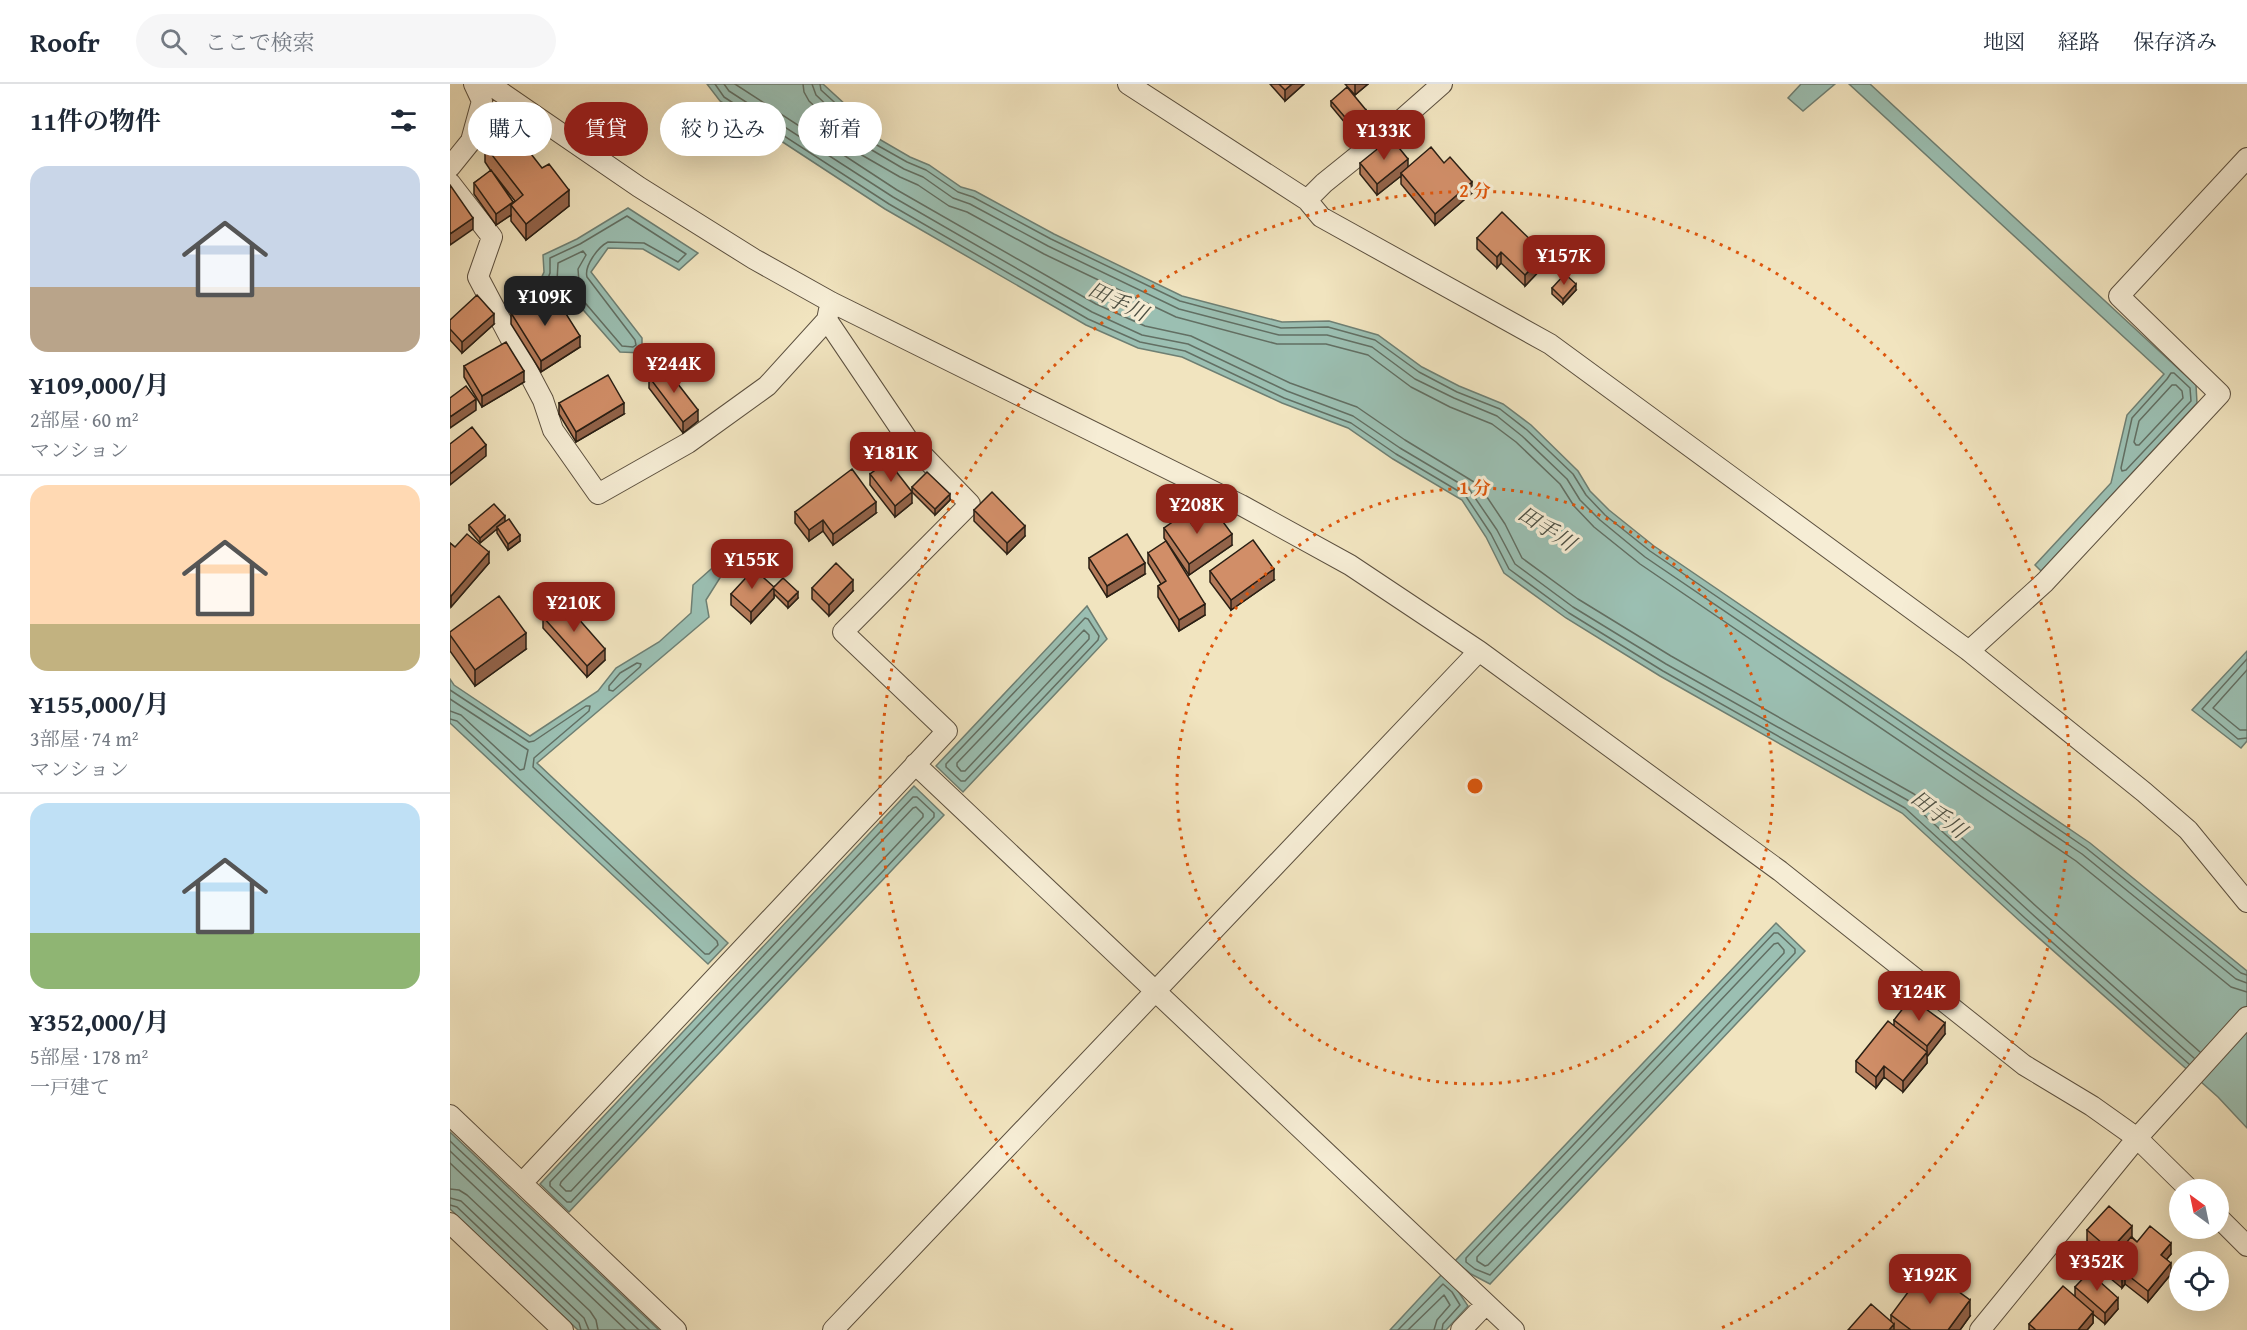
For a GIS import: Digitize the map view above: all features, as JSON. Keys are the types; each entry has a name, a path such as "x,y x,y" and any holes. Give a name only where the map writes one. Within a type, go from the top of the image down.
{"street":[{"path":"450,167 471,141 482,101 474,84"},
{"path":"489,84 639,188 754,259 829,311 1251,510 1350,565 1479,651 1780,871 2024,1065 2142,1133 2181,1179"},
{"path":"1128,84 1307,200 1321,217 1550,344 1969,651 2188,830 2247,902"},
{"path":"1307,200 1324,183 1442,84"},
{"path":"1969,651 2046,582 2220,394 2119,296 2247,158"},
{"path":"450,183 492,237 478,278 543,400 553,430 598,494 688,443 766,386 829,311"},
{"path":"522,1183 947,731 843,632 970,504 908,440 829,311"},
{"path":"833,1330 1479,651"},
{"path":"915,764 1514,1330"},
{"path":"1980,1330 2142,1133 2247,1017"},
{"path":"450,1115 676,1330"},
{"path":"450,1223 563,1330"},
{"path":"2229,1228 2247,1246"},
{"path":"1461,1330 1486,1304"}],"water":[{"path":"707,84 823,84 843,102 798,102 798,152 786,144 786,102 720,101"},
{"path":"1801,84 1835,84 1803,111 1788,98"},
{"path":"1849,84 1870,84 2196,385 2197,403 2041,571 2035,565 2111,483 2127,415 2164,374"},
{"name":"田手川","path":"882,141 929,165 961,187 975,191 1054,234 1182,296 1282,322 1329,321 1378,335 1422,367 1459,386 1503,404 1531,425 1578,471 1590,491 1609,510 1654,546 2090,843 2247,971 2247,1128 2218,1097 1902,813 1660,676 1566,618 1504,573 1486,537 1462,500 1393,459 1348,428 1282,403 1182,357 1138,348 1086,325 885,209 804,156 882,156"},
{"path":"628,208 698,253 679,270 643,249 608,248 591,272 642,338 642,353 620,352 571,296 534,294 544,272 543,255 577,239"},
{"path":"753,545 751,553 723,573 706,600 709,617 537,763 728,943 708,964 450,723 450,679 454,685 530,736 598,691 616,668 659,642 691,613 693,585 736,547"},
{"path":"1087,606 1107,639 963,792 936,766"},
{"path":"2247,651 2247,741 2241,748 2192,710"},
{"path":"914,786 944,815 569,1212 540,1184"},
{"path":"1776,923 1805,951 1490,1284 1471,1274 1455,1261"},
{"path":"450,1132 659,1330 578,1330 450,1209"},
{"path":"1442,1274 1456,1288 1468,1306 1446,1330 1390,1330"}],"building":[{"path":"1279,84 1292,84 1285,90"},
{"path":"1347,87 1366,110 1350,123 1331,101"},
{"path":"1391,138 1408,159 1377,184 1360,163"},
{"path":"1431,147 1444,163 1450,157 1472,182 1435,214 1401,173"},
{"path":"493,156 533,156 542,168 549,164 569,190 526,224 511,205 523,195"},
{"path":"491,170 513,202 496,214 474,183"},
{"path":"450,185 473,218 450,234"},
{"path":"1502,212 1545,254 1525,275 1501,252 1497,257 1477,238"},
{"path":"1565,274 1576,284 1563,299 1552,288"},
{"path":"477,295 494,314 462,342 450,329 450,320"},
{"path":"537,296 545,309 558,301 580,336 541,361 511,313"},
{"path":"506,342 524,371 482,396 464,366"},
{"path":"664,366 698,410 683,422 649,377"},
{"path":"608,375 624,403 576,432 559,403"},
{"path":"466,386 476,399 450,417 450,398"},
{"path":"472,427 486,445 450,474 450,444"},
{"path":"888,461 912,492 895,506 870,474"},
{"path":"852,469 876,502 833,534 823,520 809,530 795,512"},
{"path":"927,472 950,494 935,509 912,487"},
{"path":"992,492 1025,526 1007,543 974,510"},
{"path":"494,504 505,516 480,538 469,525"},
{"path":"1215,511 1232,534 1189,564 1164,528 1184,514 1193,526"},
{"path":"509,519 520,535 508,544 497,527"},
{"path":"467,534 489,552 451,596 450,543 455,547"},
{"path":"1127,534 1145,563 1107,586 1089,558"},
{"path":"1253,540 1274,569 1231,600 1210,571"},
{"path":"1166,541 1205,604 1179,620 1158,586 1166,581 1148,553"},
{"path":"836,563 853,580 829,605 812,588"},
{"path":"754,569 774,587 751,612 731,594"},
{"path":"783,578 798,592 788,602 773,588"},
{"path":"499,596 526,633 475,670 450,632"},
{"path":"562,600 605,649 587,666 543,617"},
{"path":"1911,998 1945,1023 1927,1046 1894,1020"},
{"path":"1888,1021 1927,1052 1903,1081 1884,1066 1876,1077 1856,1061"},
{"path":"2109,1206 2132,1226 2110,1250 2087,1230"},
{"path":"2150,1226 2171,1243 2161,1255 2169,1261 2169,1265 2148,1291 2125,1273 2122,1277 2111,1268 2120,1257 2117,1254 2131,1237 2137,1242"},
{"path":"1926,1268 1970,1300 1948,1330 1911,1330 1891,1315"},
{"path":"2089,1272 2118,1298 2105,1313 2075,1287"},
{"path":"2063,1286 2093,1312 2078,1330 2036,1330 2029,1324"},
{"path":"1871,1304 1894,1324 1889,1330 1848,1330"}]}
